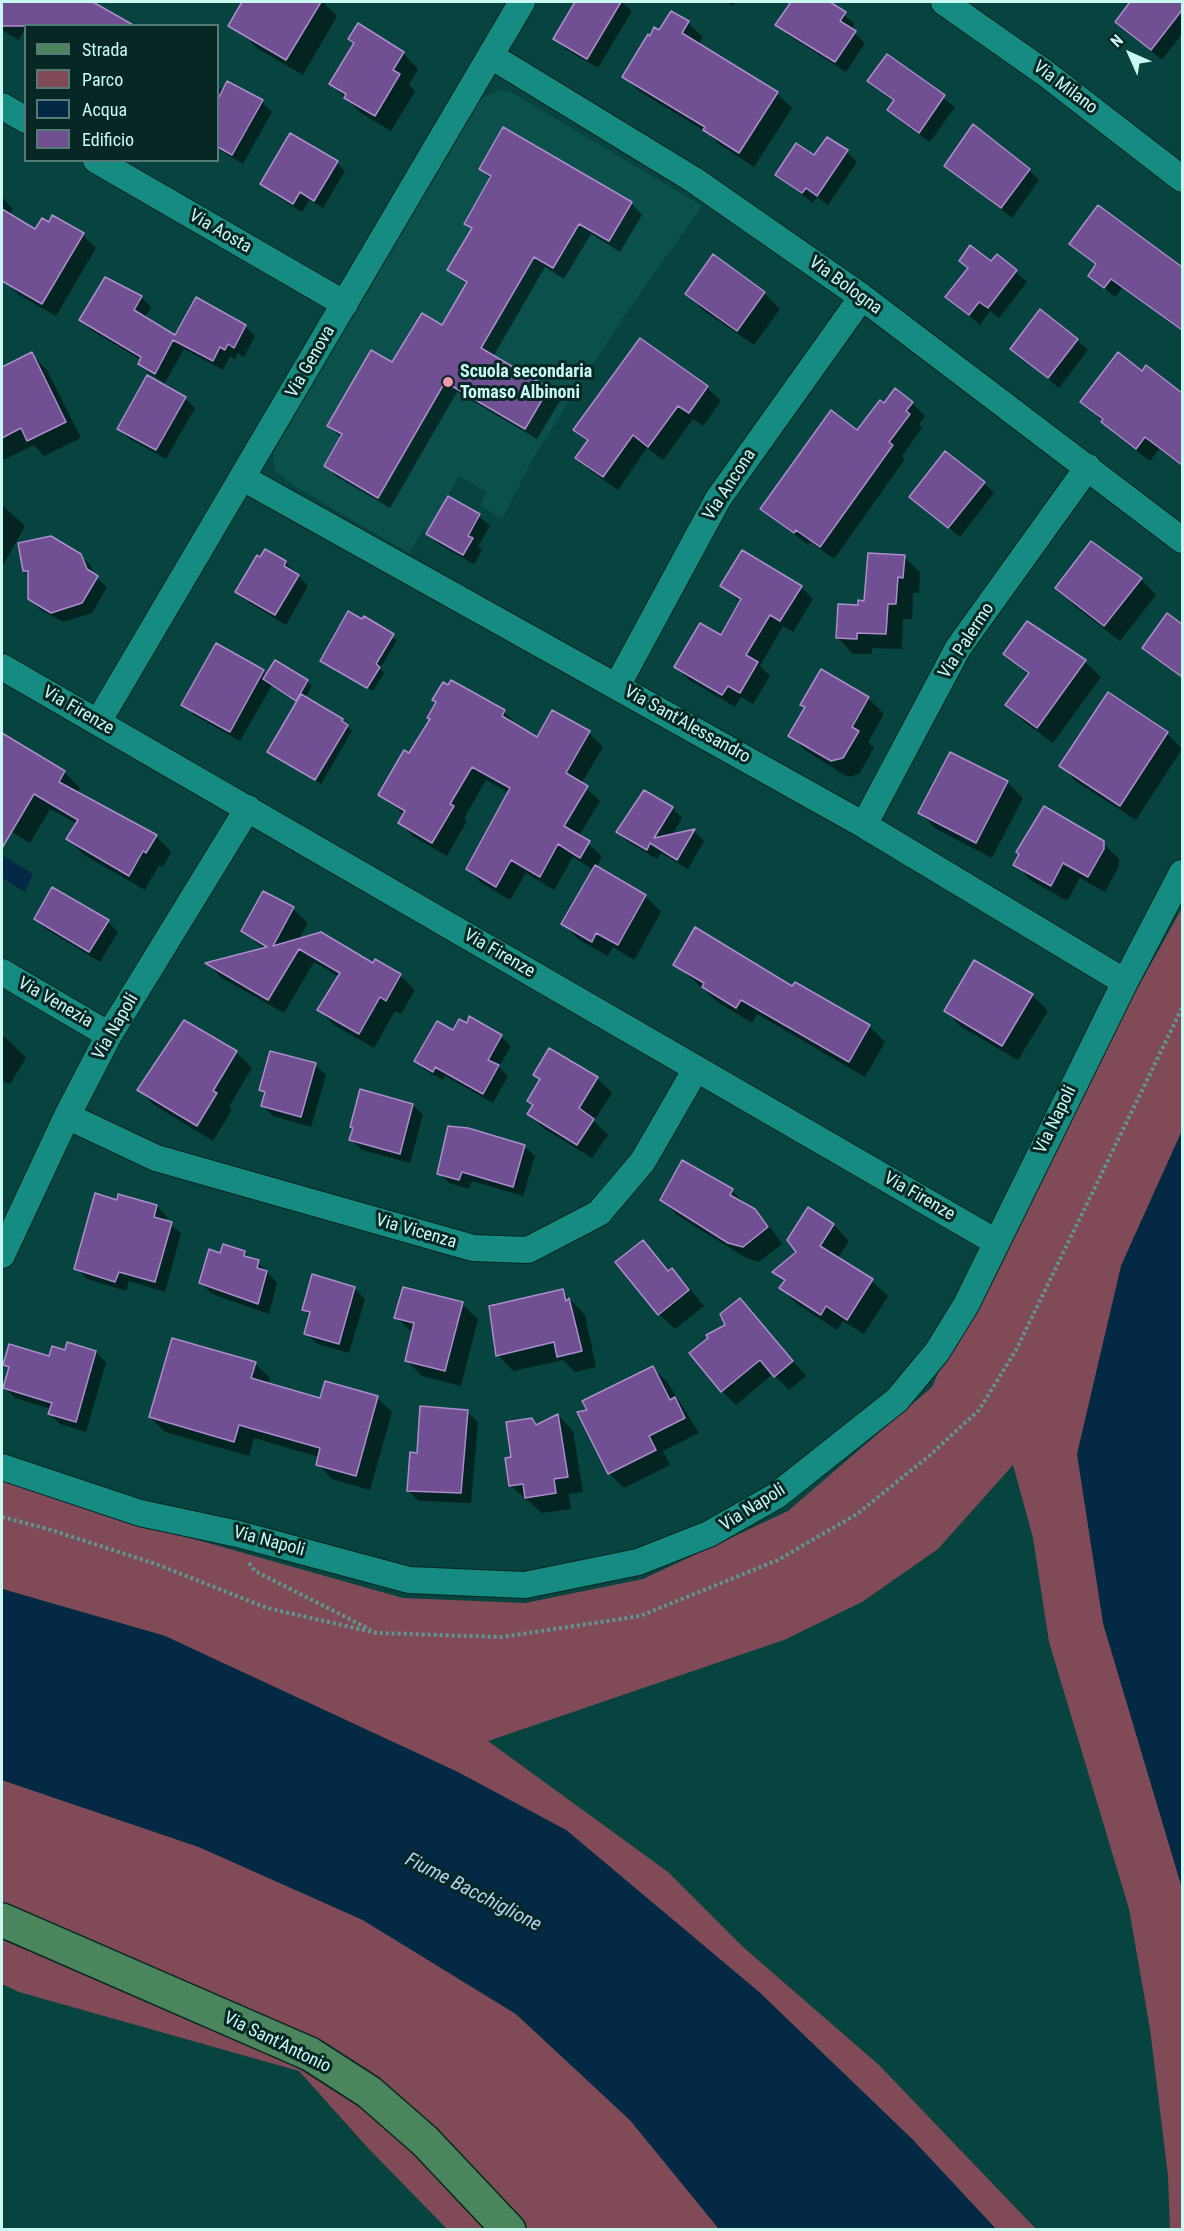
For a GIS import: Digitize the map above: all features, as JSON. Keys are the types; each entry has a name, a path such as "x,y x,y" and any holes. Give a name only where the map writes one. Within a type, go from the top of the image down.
{"street":[{"name":"Via Genova","path":"98,722 522,2"},
{"name":"Via Milano","path":"944,2 1046,73 1182,179"},
{"name":"Via Bologna","path":"491,56 694,180 862,297 1182,540"},
{"path":"2,106 24,119"},
{"name":"Via Aosta","path":"99,162 345,304"},
{"name":"Via Ancona","path":"617,686 718,499 862,297"},
{"name":"Via Palermo","path":"864,825 958,648 1088,467"},
{"name":"Via Sant'Alessandro","path":"243,478 864,825 1125,982"},
{"name":"Via Firenze","path":"2,667 996,1242"},
{"name":"Via Napoli","path":"2,1255 67,1116 109,1035 248,808"},
{"name":"Via Napoli","path":"2,1467 140,1513 238,1534 409,1580 525,1585 638,1562 709,1534 776,1496 897,1400 937,1352 966,1305 1125,982 1182,873"},
{"name":"Via Venezia","path":"2,972 109,1035"},
{"name":"Via Vicenza","path":"67,1116 168,1161 473,1248 528,1250 599,1213 643,1161 696,1069"},
{"name":"Via Sant'Antonio","path":"2,1920 310,2054 369,2092 417,2134 509,2229"}],"path":[{"path":"2,1517 48,1529 156,1564 267,1608 377,1633 502,1637 640,1616 778,1560 857,1514 929,1456 979,1410 1016,1350 1182,1008"},
{"path":"238,1534 236,1548 255,1570 377,1633"}],"shaded area":[{"name":"Scuola secondaria Tomaso Albinoni","path":"501,90 511,92 702,206 626,313 536,453 502,519 480,505 487,492 459,476 427,531 423,530 409,553 291,484 276,471 273,461 274,451 472,108 484,97"}],"green space":[{"path":"1182,908 1182,1131 1121,1266 1103,1623 1182,1888 1182,2229 1170,2229 1168,2176 1150,2029 1129,1909 1049,1642 1033,1538 1013,1465 938,1549 862,1602 784,1640 488,1741 668,1872 743,1947 879,2065 1037,2230 996,2229 912,2139 759,1992 566,1830 165,1636 2,1589 2,1479 148,1526 403,1598 525,1603 643,1579 788,1511 932,1387 996,1242"},
{"path":"2,1780 199,1847 363,1920 516,2014 630,2120 719,2229 447,2229 367,2147 299,2071 19,1992 2,1984"}],"water":[{"path":"2,855 33,874 25,892 2,878"},
{"path":"1182,1131 1182,1888 1103,1623 1077,1454 1121,1266"},
{"name":"Fiume Bacchiglione","path":"2,1589 165,1636 458,1772 566,1830 759,1992 912,2139 996,2229 719,2229 630,2120 516,2014 363,1920 199,1847 2,1780"}],"building":[{"path":"2,2 93,2 132,24 24,24 24,26 2,26"},
{"path":"242,2 321,2 286,60 228,26"},
{"path":"575,2 621,2 587,59 553,39"},
{"path":"791,2 830,2 846,12 840,21 856,31 835,62 775,25"},
{"path":"1130,2 1182,2 1182,10 1151,50 1115,22"},
{"path":"671,11 689,21 682,33 778,92 739,153 703,130 705,127 622,77 648,34 650,36 654,27 659,30"},
{"path":"358,23 404,52 393,70 400,74 375,116 344,98 346,94 329,84 354,43 348,39"},
{"path":"887,54 945,95 919,133 887,110 894,100 867,81"},
{"path":"227,81 263,100 232,155 219,148 219,97"},
{"path":"973,124 1030,169 1001,208 944,166"},
{"path":"503,127 632,202 609,241 579,224 553,268 534,257 481,348 549,388 525,429 445,382 378,498 324,466 342,434 327,426 371,350 392,362 422,313 442,325 467,282 447,270 472,228 464,224 491,176 479,169"},
{"path":"290,133 338,161 314,201 300,192 293,204 260,184"},
{"path":"827,137 848,150 817,196 806,188 802,193 775,175 796,143 814,155"},
{"path":"1098,205 1182,267 1182,330 1111,279 1104,288 1088,276 1096,264 1069,244"},
{"path":"2,209 35,229 42,218 49,222 52,215 84,233 42,304 2,281"},
{"path":"970,245 991,261 997,254 1017,270 988,308 979,302 969,315 945,297 968,268 959,261"},
{"path":"713,254 765,292 737,331 685,294"},
{"path":"105,277 142,296 134,310 175,335 196,297 246,325 234,348 228,344 225,350 220,347 213,361 173,340 155,374 138,364 141,357 79,320"},
{"path":"1040,309 1078,339 1048,378 1010,349"},
{"path":"640,338 708,386 689,413 678,406 648,447 633,435 603,477 575,458 588,440 573,430"},
{"path":"32,352 66,422 27,441 21,428 2,438 2,367"},
{"path":"1118,352 1142,371 1146,365 1182,393 1182,465 1145,437 1136,449 1101,422 1103,419 1080,402"},
{"path":"147,375 186,397 156,450 117,429"},
{"path":"895,388 913,402 906,411 910,414 889,442 893,445 820,547 796,530 794,533 760,509 831,410 857,430 880,400 884,403"},
{"path":"945,451 985,482 948,528 909,497"},
{"path":"448,496 480,514 468,536 473,538 463,555 426,534"},
{"path":"51,536 81,554 87,569 98,576 82,603 51,613 28,599 28,571 23,571 18,543"},
{"path":"1091,541 1142,578 1104,626 1055,588"},
{"path":"265,549 286,561 284,566 299,575 275,615 235,592 257,555 260,557"},
{"path":"742,550 802,586 780,621 770,615 746,655 758,662 740,693 728,686 722,695 674,667 700,623 721,635 741,599 720,586"},
{"path":"868,553 905,555 903,578 898,577 896,604 888,604 886,634 857,633 857,639 836,638 838,604 858,605 858,600 864,601"},
{"path":"348,611 362,619 364,616 394,634 376,664 380,667 367,688 320,661"},
{"path":"1167,613 1182,624 1182,677 1142,648"},
{"path":"1027,621 1086,660 1037,728 1005,705 1029,673 1003,654"},
{"path":"216,643 264,670 230,732 181,705"},
{"path":"275,660 308,680 296,701 263,679"},
{"path":"821,669 869,697 852,727 859,731 843,758 831,761 788,736 805,707 800,705"},
{"path":"451,680 505,710 502,716 537,737 552,710 590,731 566,773 588,786 564,826 590,841 580,858 558,844 540,877 511,860 496,887 466,869 510,788 472,767 450,804 454,806 432,843 398,823 405,811 378,795 404,750 409,753 430,719 427,718 436,702 432,700 443,682 448,685"},
{"path":"1108,692 1168,732 1120,806 1059,766"},
{"path":"301,694 343,719 342,721 348,725 315,780 267,752"},
{"path":"2,733 65,771 59,782 157,835 146,853 143,851 129,876 66,839 78,820 34,794 2,848"},
{"path":"950,752 1008,781 976,843 918,813"},
{"path":"644,790 673,807 654,838 695,829 677,860 650,843 647,850 616,832"},
{"path":"1044,806 1104,841 1104,849 1088,877 1063,863 1051,886 1013,865 1019,854 1016,852"},
{"path":"595,865 646,895 618,945 596,933 592,942 561,924"},
{"path":"52,887 109,920 89,952 34,919"},
{"path":"263,891 294,907 273,946 321,932 373,963 375,959 401,974 386,1001 380,997 359,1034 317,1010 340,973 299,949 268,1000 205,963 267,947 241,931"},
{"path":"695,927 792,986 795,982 870,1025 849,1062 741,1000 736,1008 702,987 704,983 673,965"},
{"path":"974,960 1033,994 1002,1046 944,1011"},
{"path":"469,1016 502,1035 488,1060 499,1065 483,1094 435,1067 433,1072 414,1061 437,1021 453,1030 459,1019 467,1023"},
{"path":"184,1020 237,1051 213,1091 217,1093 197,1126 137,1090"},
{"path":"549,1048 598,1077 579,1108 594,1119 577,1145 527,1114 533,1105 527,1101 540,1079 533,1075"},
{"path":"270,1051 316,1063 301,1117 261,1106 265,1092 259,1090"},
{"path":"360,1089 413,1104 400,1154 349,1140"},
{"path":"448,1126 468,1128 525,1145 513,1187 462,1172 459,1180 437,1174"},
{"path":"682,1160 733,1189 730,1195 755,1209 768,1227 743,1247 728,1243 660,1200"},
{"path":"95,1193 117,1200 118,1194 157,1205 154,1217 172,1222 155,1282 119,1272 115,1282 74,1269"},
{"path":"808,1207 834,1224 820,1246 873,1279 847,1320 826,1306 821,1315 779,1288 785,1280 772,1272 796,1252 787,1240"},
{"path":"643,1240 668,1271 672,1268 689,1290 658,1315 615,1262"},
{"path":"223,1244 245,1251 244,1256 259,1260 257,1268 267,1271 258,1304 199,1283 209,1249 220,1253"},
{"path":"312,1274 355,1287 339,1344 304,1334 310,1312 302,1310"},
{"path":"403,1287 463,1302 445,1371 405,1361 414,1323 394,1318"},
{"path":"563,1289 566,1301 569,1298 582,1351 557,1357 554,1342 496,1356 489,1306"},
{"path":"740,1298 793,1361 774,1377 760,1360 721,1392 689,1353 708,1338 706,1335 725,1325 720,1314"},
{"path":"172,1338 256,1362 251,1378 320,1398 325,1381 378,1396 356,1476 316,1465 320,1448 239,1425 234,1442 149,1417"},
{"path":"67,1342 96,1351 76,1422 48,1414 52,1403 3,1388 9,1367 3,1365 9,1344 49,1356 52,1346 65,1350"},
{"path":"653,1366 670,1400 675,1397 685,1418 649,1436 656,1450 608,1474 577,1412 587,1410 582,1401"},
{"path":"420,1406 468,1410 461,1493 407,1491 410,1452 417,1453"},
{"path":"558,1414 568,1477 554,1479 556,1493 525,1498 523,1484 509,1486 505,1458 511,1457 506,1422 532,1418 536,1425"}],"place":[{"name":"Scuola secondaria Tomaso Albinoni","path":"448,382"}]}
